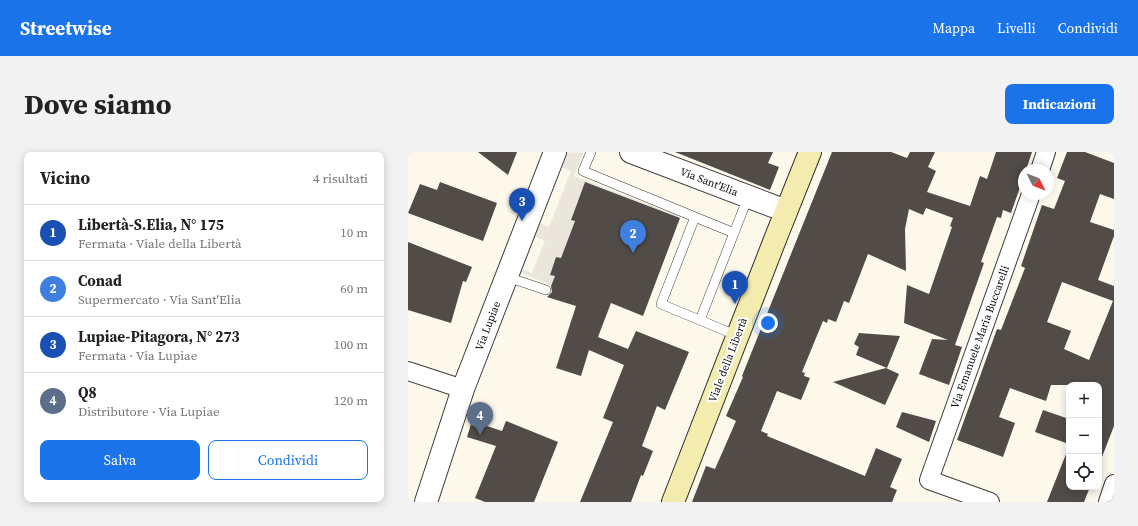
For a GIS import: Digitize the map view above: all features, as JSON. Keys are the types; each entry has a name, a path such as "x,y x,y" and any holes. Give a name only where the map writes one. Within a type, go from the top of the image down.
{"main road":[{"name":"Viale della Libertà","path":"673,502 810,152"}],"street":[{"name":"Via Lupiae","path":"426,502 463,389 555,152"},
{"name":"Via Sant'Elia","path":"632,152 786,212"},
{"path":"1042,164 1046,152"},
{"name":"Via Emanuele Maria Buccarelli","path":"990,502 929,480 1029,200"},
{"path":"408,371 463,389"},
{"path":"1108,502 1114,484"}],"lane":[{"path":"590,152 583,171 734,233"},
{"path":"700,320 748,197"},
{"path":"695,217 661,304 738,336"},
{"path":"507,276 546,290"}],"shaded area":[{"path":"567,152 583,153 574,176 671,213 672,211 681,215 680,218 585,182 571,219 575,221 561,258 556,257 550,274 555,276 551,285 520,271 521,269 532,273 545,241 534,236 539,223 549,227 571,171 561,167"}],"building":[{"path":"478,152 517,152 508,175"},
{"path":"675,152 773,152 768,163 779,167 770,190"},
{"path":"832,152 891,152 907,158 910,152 935,152 928,167 936,171 927,192 970,206 980,176 987,179 996,152 1032,152 1028,164 1018,164 1018,193 1011,213 1003,210 1001,218 997,217 981,262 984,263 955,345 962,347 949,385 919,374 932,339 948,340 904,323 907,285 929,294 952,227 950,226 953,218 926,208 923,215 909,209 905,229 906,271 868,254 849,303 844,301 836,322 828,319 827,323 823,321 802,372 805,373 804,376 810,378 801,400 777,391 761,431 768,434 767,436 865,476 876,448 902,459 890,487 897,490 892,502 692,502 706,466 715,469 736,421 726,416 743,377 742,376"},
{"path":"1067,152 1085,152 1114,163 1114,199 1100,194 1090,222 1114,230 1114,236 1098,280 1114,286 1114,426 1102,457 1102,382 1066,382 1066,385 1051,385 1046,401 1010,388 999,417 1015,423 1003,457 957,440 997,329 1001,330 1025,268 1021,266 1042,205 1054,209 1065,181 1057,178","holes":["1062,282 1113,301 1089,360 1064,349 1071,331 1047,322"]},
{"path":"440,182 497,203 483,241 408,213 420,184 437,190"},
{"path":"585,182 680,218 643,316 611,303 598,337 628,349 636,331 689,352 665,410 657,406 642,446 653,451 643,476 641,475 631,502 580,502 613,422 603,418 624,365 589,350 581,376 556,368 576,306 547,297 552,292 551,286 555,276 550,275 556,257 561,258 575,221 571,220"},
{"path":"408,242 472,267 466,282 463,281 451,323 408,310"},
{"path":"859,333 900,336 887,368 856,355 859,347 854,344"},
{"path":"886,368 899,374 885,405 833,382"},
{"path":"1043,410 1066,418 1066,443 1035,432"},
{"path":"902,412 936,421 929,442 896,427"},
{"path":"472,421 502,431 506,421 558,442 534,502 485,502 475,498 496,446 467,437"},
{"path":"1066,454 1066,490 1089,490 1084,502 1047,502"}],"place":[{"name":"Lupiae-Pitagora, N° 273","path":"522,221"},
{"name":"Conad","path":"633,253"},
{"name":"Libertà-S.Elia, N° 175","path":"735,304"},
{"name":"Q8","path":"480,435"}]}
